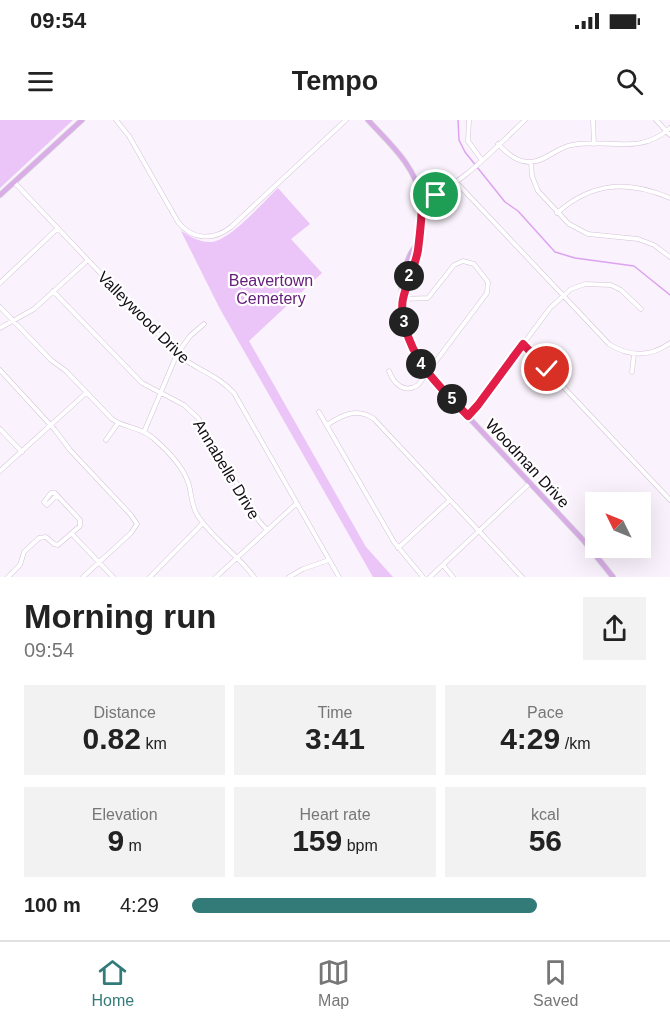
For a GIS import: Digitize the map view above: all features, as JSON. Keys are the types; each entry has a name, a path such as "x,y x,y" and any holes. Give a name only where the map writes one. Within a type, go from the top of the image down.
{"main road":[{"path":"0,195 81,120"},
{"name":"Woodman Drive","path":"368,120 409,167 422,200 421,228 400,291 403,299 403,318 410,343 427,373 584,541 613,577"}],"street":[{"path":"116,120 129,136 178,222 189,232 207,237 220,234 231,227 346,120"},
{"path":"469,120 468,141 481,159"},
{"path":"422,200 440,193 456,182 525,120"},
{"path":"593,120 594,144"},
{"path":"498,144 512,156 531,162 545,158 567,146 640,144 653,141 669,132 656,120"},
{"path":"531,162 533,180 538,191 569,224 581,231 596,235 634,238 654,245 670,257"},
{"name":"Valleywood Drive","path":"14,182 177,354 188,363 218,378 234,393 339,577"},
{"path":"456,182 609,344 619,350 634,354 652,353 670,343"},
{"path":"557,213 582,195 608,187 634,187 670,198"},
{"path":"0,283 58,228"},
{"path":"0,328 34,309 88,260"},
{"path":"389,371 401,388 416,387 487,293 489,284 474,264 463,261 454,265 428,298 403,299"},
{"path":"468,416 550,308 578,285 607,284 621,290 641,309"},
{"name":"Annabelle Drive","path":"54,291 142,384 184,405 198,417 259,521 267,530"},
{"path":"0,306 112,419 144,432 154,439 182,469 189,484 194,510 203,523 254,577"},
{"path":"144,432 177,354 190,336 204,324"},
{"path":"523,344 670,500"},
{"path":"632,372 634,354"},
{"path":"0,370 137,524 131,533 83,577"},
{"path":"0,471 86,393"},
{"path":"319,412 398,548 423,577"},
{"path":"327,424 349,413 370,416 522,577"},
{"path":"106,440 118,423"},
{"path":"0,429 21,452"},
{"path":"430,577 530,483"},
{"path":"8,577 20,565 24,552 39,538 46,537 58,545 80,526 81,522 57,495"},
{"path":"398,548 450,500"},
{"path":"216,577 297,503"},
{"path":"150,577 203,523"},
{"path":"72,534 113,577"},
{"path":"290,577 303,569 329,560"},
{"path":"443,565 453,577"}],"green space":[{"path":"0,120 73,120 0,188"},
{"name":"Beavertown Cemetery","path":"278,188 310,224 291,239 322,273 249,341 366,547 393,577 373,577 220,309 181,231 204,242 220,239 238,227"}],"waterway":[{"path":"458,120 459,140 465,152 505,202 518,211 555,252 575,258 634,266 670,295"}],"route":[{"path":"436,195 422,200 418,250 403,299 406,333 422,367 468,416 523,344 547,369"}]}
